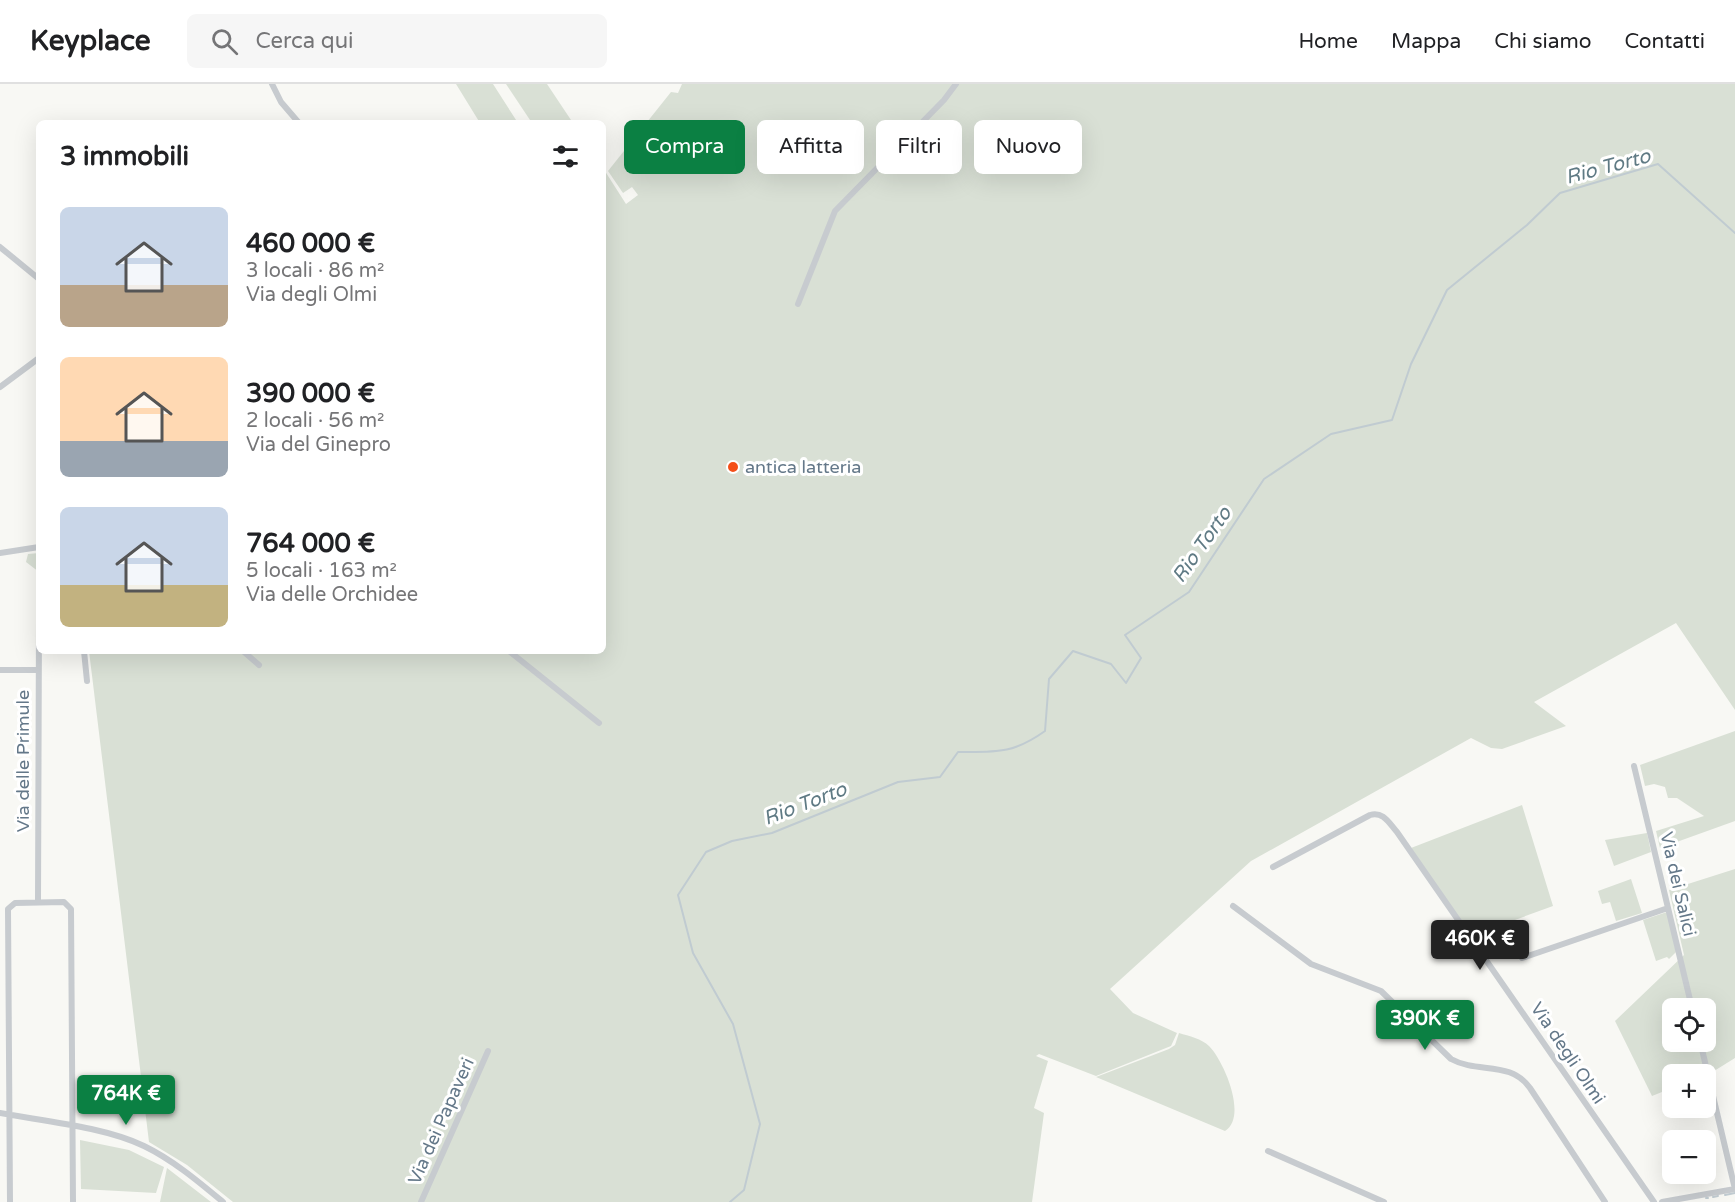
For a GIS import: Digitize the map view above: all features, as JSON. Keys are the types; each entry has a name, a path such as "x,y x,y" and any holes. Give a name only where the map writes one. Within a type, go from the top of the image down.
{"street":[{"path":"272,84 281,102 296,120"},
{"path":"798,304 835,212 944,100 956,84"},
{"path":"0,247 36,277"},
{"path":"0,387 36,360"},
{"path":"0,553 36,547"},
{"name":"Via delle Primule","path":"38,654 38,902"},
{"path":"84,654 87,681"},
{"path":"247,654 260,665"},
{"path":"512,654 599,723"},
{"path":"0,670 38,670"},
{"name":"Via dei Salici","path":"1634,766 1690,998"},
{"name":"Via degli Olmi","path":"1273,867 1370,815 1377,814 1384,817 1484,956 1654,1202"},
{"path":"10,1202 8,909 15,903 38,902 64,902 71,908 72,1202"},
{"path":"1233,906 1311,964 1382,991 1451,1059 1465,1065 1503,1069 1518,1075 1530,1088 1605,1202"},
{"path":"1522,958 1668,908"},
{"name":"Via dei Papaveri","path":"421,1202 488,1052"},
{"path":"1662,1202 1735,1189 1703,1052"},
{"path":"0,1113 113,1135 145,1146 171,1162 223,1202"},
{"path":"1268,1151 1384,1202"}],"shaded area":[{"path":"456,84 493,84 516,120 478,120"},
{"path":"506,84 547,84 571,120 530,120"},
{"path":"682,84 1735,84 1735,710 1676,623 1534,702 1566,726 1502,749 1491,748 1471,738 1251,861 1110,989 1133,1013 1177,1033 1171,1046 1096,1076 1039,1054 1036,1056 1048,1061 1034,1108 1044,1113 1032,1202 233,1202 187,1165 149,1142 89,654 606,654 606,173 626,204 638,195 632,187 623,193 608,171 624,151 624,174 745,174 745,120 649,120 671,92 678,93"},
{"path":"36,553 36,570 26,562 28,554"},
{"path":"1735,731 1735,821 1660,848 1656,831 1704,816 1677,798 1668,798 1665,787 1654,784 1645,786 1640,765"},
{"path":"1522,805 1553,906 1471,936 1411,848"},
{"path":"1647,833 1651,852 1614,866 1605,840"},
{"path":"1735,869 1735,1058 1716,1070 1716,1064 1662,1064 1662,1092 1652,1096 1615,1021 1684,955 1669,890"},
{"path":"1631,879 1642,913 1616,921 1610,902 1602,904 1598,891"},
{"path":"1667,912 1676,952 1669,959 1667,957 1656,961 1643,920"},
{"path":"1179,1033 1209,1046 1227,1076 1234,1102 1234,1114 1232,1124 1225,1131 1096,1077 1169,1049 1175,1045"},
{"path":"80,1140 129,1150 164,1167 156,1193 81,1189"},
{"path":"167,1168 211,1202 160,1202"}],"waterway":[{"name":"Rio Torto","path":"730,1202 744,1190 760,1124 733,1024 693,953 678,895 706,852 732,841 772,833 898,782 940,777 958,752 1004,750 1034,739 1045,731 1049,679 1073,651 1111,664 1126,683 1141,658 1125,635 1189,592 1264,479 1331,434 1392,420 1411,364 1447,290 1527,225 1560,193 1658,164 1735,233"},
{"path":"1725,1195 1735,1193"},
{"path":"1713,1197 1718,1196"}],"place":[{"name":"antica latteria","path":"733,467"}]}
